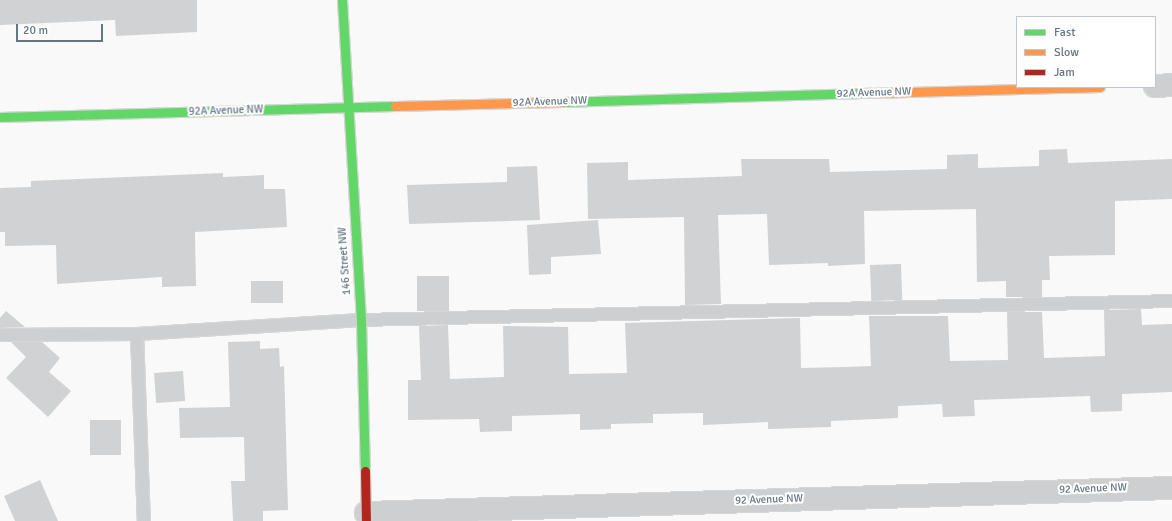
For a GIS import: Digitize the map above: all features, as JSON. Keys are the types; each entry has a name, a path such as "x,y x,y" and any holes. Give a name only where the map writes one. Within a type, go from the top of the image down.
{"street":[{"name":"146 Street NW","path":"342,0 347,107 361,320 366,517"},
{"path":"1156,86 1172,85"},
{"name":"92A Avenue NW","path":"0,118 347,107 1062,88"},
{"name":"92 Avenue NW","path":"366,517 1172,488"}],"lane":[{"path":"0,335 137,334 361,320 1172,301"},
{"path":"137,334 144,521"}],"building":[{"path":"0,0 197,0 197,32 116,36 115,20 0,25"},
{"path":"1067,149 1068,163 1172,159 1172,199 1115,201 1115,255 1049,256 1050,280 1042,280 1042,297 1006,297 1006,281 977,282 976,209 864,211 865,264 828,266 828,263 769,265 767,214 718,215 721,304 685,305 684,217 588,219 587,163 628,162 628,180 742,176 741,159 829,159 830,172 947,169 947,155 978,154 978,168 1039,166 1039,150"},
{"path":"537,166 540,220 409,224 407,185 507,182 507,167"},
{"path":"223,173 223,177 264,175 264,189 285,189 287,227 195,232 196,286 162,287 162,277 57,284 56,245 5,246 5,232 0,232 0,188 31,187 31,181"},
{"path":"598,220 601,254 551,257 551,274 529,275 527,225"},
{"path":"901,264 902,300 871,301 870,265"},
{"path":"417,276 449,276 449,311 417,311"},
{"path":"251,281 283,281 283,303 251,303"},
{"path":"1141,309 1142,325 1172,324 1172,392 1122,394 1122,411 1091,412 1090,396 974,400 975,416 943,417 942,404 898,406 898,418 831,421 831,427 768,429 768,422 703,425 703,413 653,414 653,423 611,424 611,429 580,430 580,414 512,416 512,431 480,432 479,419 408,420 408,380 421,380 419,326 448,325 450,379 504,377 503,326 568,327 569,374 627,373 625,323 800,318 801,368 846,367 871,366 869,316 948,316 950,361 1008,360 1007,312 1042,312 1044,358 1105,356 1104,310"},
{"path":"6,311 25,327 0,328 0,318"},
{"path":"260,341 260,349 279,348 280,367 284,366 288,510 263,511 263,521 233,521 231,481 245,481 244,437 180,438 179,408 230,407 228,342"},
{"path":"11,342 42,342 60,358 49,372 71,391 48,417 6,378 26,357"},
{"path":"183,371 185,401 156,403 154,373"},
{"path":"90,420 121,420 121,455 90,455"},
{"path":"40,480 58,521 15,521 4,496"}],"traffic: fast":[{"path":"342,0 361,320 365,471"},
{"path":"561,102 871,93"},
{"path":"0,117 395,106"}],"traffic: slow":[{"path":"871,93 1062,88"},
{"path":"395,106 561,102"}],"traffic: jam":[{"path":"365,471 366,521"}]}
